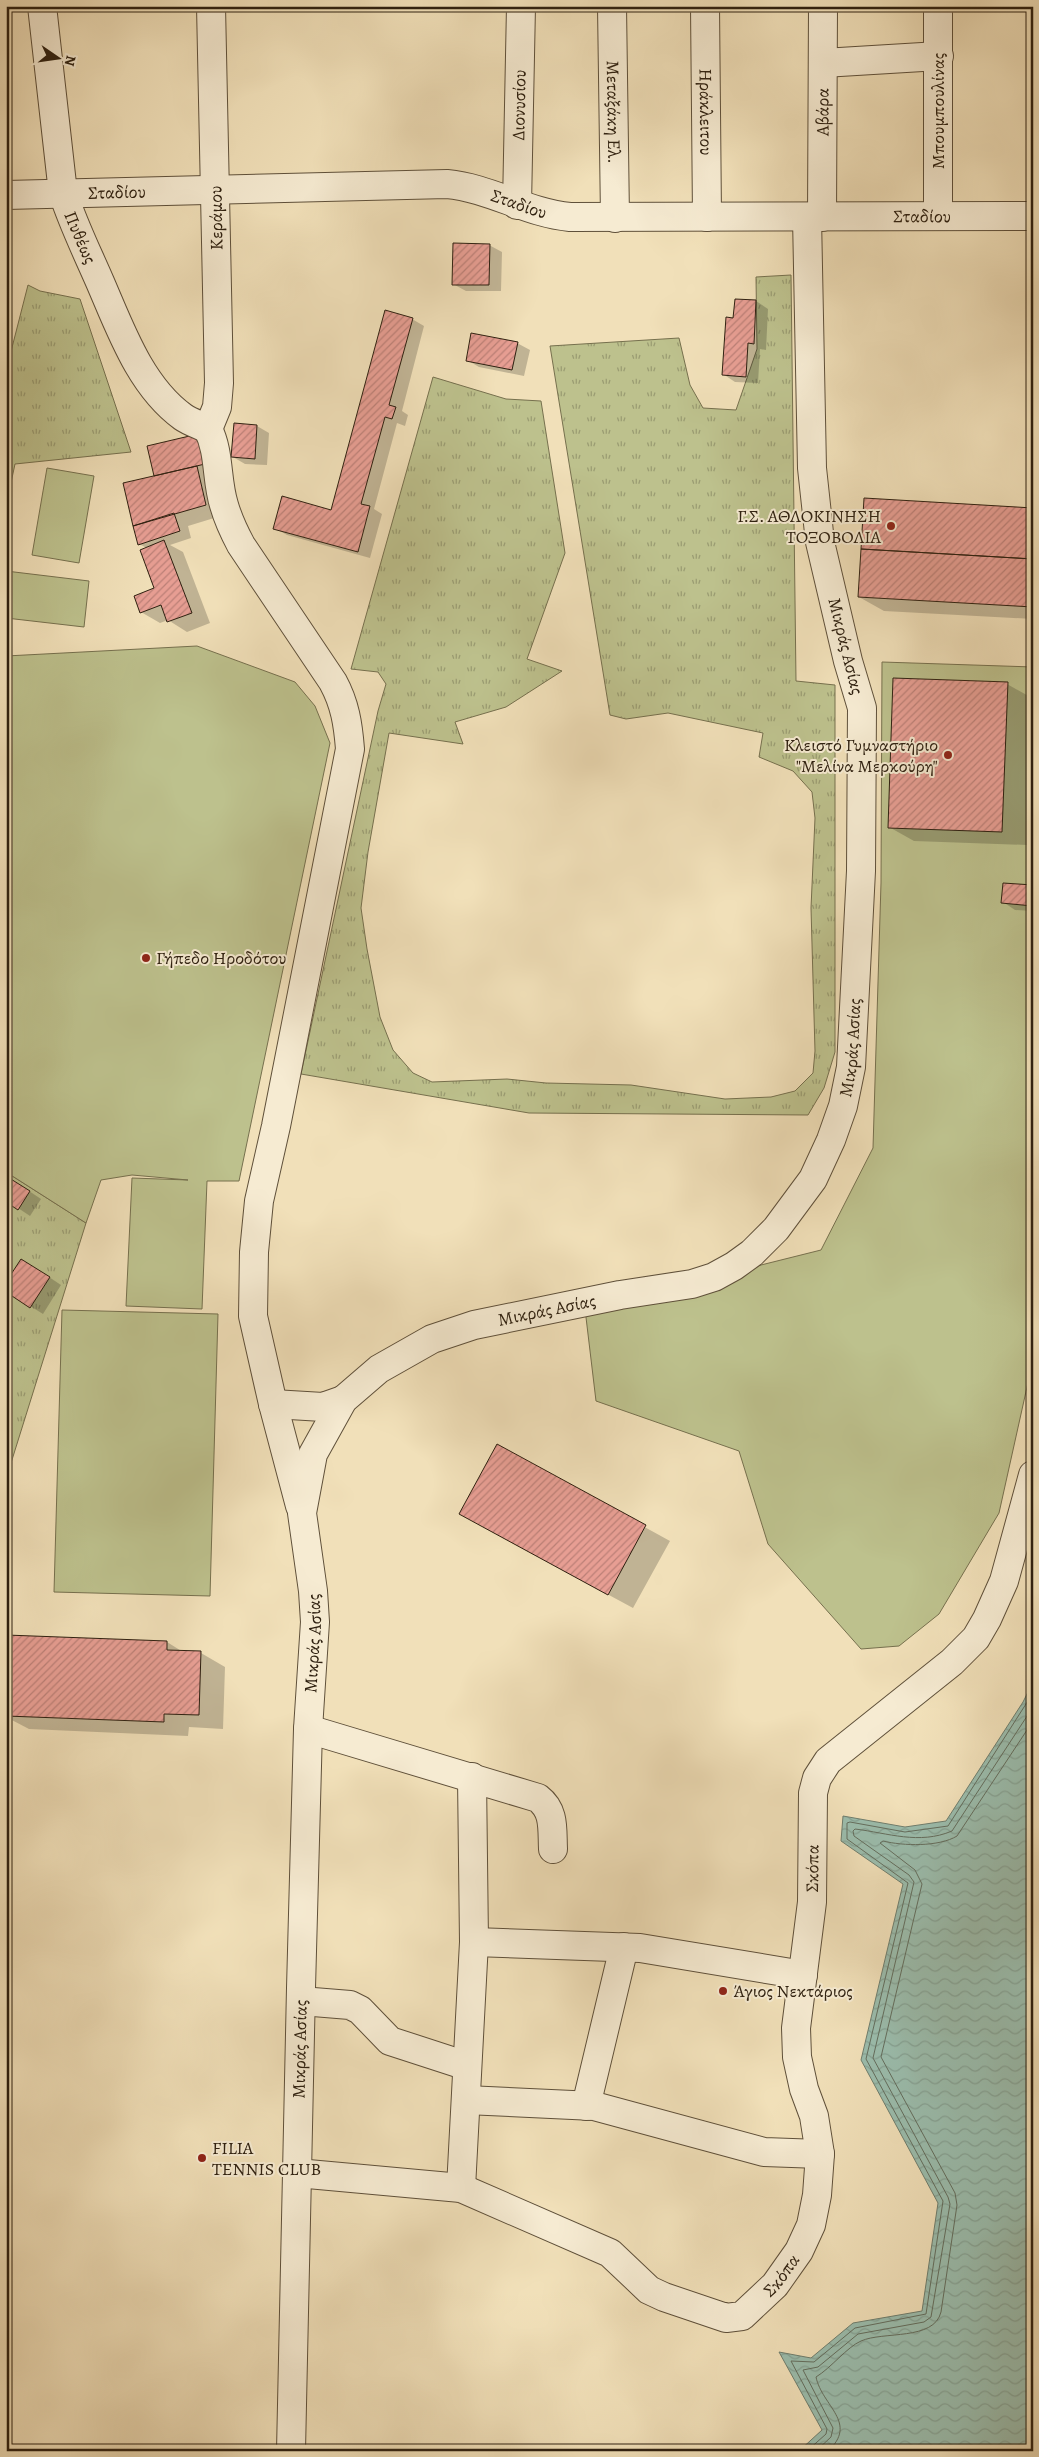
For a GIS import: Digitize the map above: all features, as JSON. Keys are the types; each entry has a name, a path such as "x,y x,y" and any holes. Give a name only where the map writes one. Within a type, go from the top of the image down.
{"street":[{"name":"Πυθέως","path":"42,6 62,193 121,330 140,367 158,392 184,417 208,429"},
{"name":"Κεράμου","path":"208,429 218,399 216,189 211,6"},
{"name":"Διονυσίου","path":"517,205 521,6"},
{"name":"Μεταξάκη Ελ.","path":"612,6 615,218"},
{"name":"Ηράκλειτου","path":"705,6 707,217"},
{"name":"Αβάρα","path":"814,217 823,63 823,6"},
{"name":"Μπουμπουλίνας","path":"938,6 938,216"},
{"path":"823,63 938,56"},
{"name":"Σταδίου","path":"6,195 447,184 470,188 554,216 615,218 1033,216"},
{"name":"Μικράς Ασίας","path":"291,2451 308,1728 315,1622 313,1591 302,1513 314,1454 343,1400 378,1369 432,1339 458,1330 620,1295 674,1288 714,1277 752,1253 776,1230 813,1179 831,1140 843,1106 851,1067 861,871 862,708 848,661 820,542 812,468 814,217"},
{"path":"208,429 214,442 223,504 232,528 241,545 334,682 344,702 350,749 278,1117 259,1201 252,1291 253,1316 273,1404 302,1513"},
{"path":"273,1404 323,1407 343,1400"},
{"name":"Σκόπα","path":"461,2188 610,2253 649,2290 664,2298 726,2318 742,2316 775,2285 799,2251 811,2225 817,2194 820,2154 814,2116 804,2088 797,2057 796,2028 811,1909 812,1813 813,1793 817,1778 828,1761 952,1662 976,1638 1004,1581 1033,1475"},
{"path":"308,1728 538,1798 546,1804 552,1817 553,1849"},
{"path":"297,2173 461,2188 474,1942 472,1777"},
{"path":"474,1942 624,1947 661,1951 803,1975"},
{"path":"586,2106 624,1947"},
{"path":"301,2001 350,2006 360,2010 390,2040 467,2066"},
{"path":"466,2100 594,2106 764,2152 820,2154"}],"green space":[{"path":"791,275 796,681 835,685 835,1052 824,1088 808,1115 529,1113 301,1074 378,711 386,684 378,672 351,669 433,377 506,399 541,401 565,553 527,659 562,671 506,707 455,722 463,744 389,733 368,852 361,908 380,1017 393,1050 413,1073 432,1082 507,1079 546,1083 631,1085 725,1099 771,1097 795,1091 813,1073 815,1051 811,908 815,818 812,792 793,771 759,757 763,733 668,713 626,719 610,715 550,346 679,338 690,385 703,408 736,410 757,349 756,277"},
{"path":"28,285 40,291 80,299 131,452 15,464 6,506 6,371"},
{"path":"47,468 94,476 79,563 32,555"},
{"path":"6,571 89,581 84,627 6,618"},
{"name":"Γήπεδο Ηροδότου","path":"197,646 295,682 315,706 330,743 239,1181 207,1181 202,1309 126,1306 132,1178 188,1180 132,1175 101,1180 86,1223 6,1172 6,656"},
{"path":"882,662 1033,667 1033,1360 999,1513 939,1614 899,1646 861,1649 768,1544 739,1451 596,1401 585,1309 821,1250 873,1148 881,883"},
{"path":"6,1172 86,1223 6,1479"},
{"path":"62,1310 218,1314 210,1596 54,1592"}],"water":[{"path":"1033,1682 1033,2451 799,2451 822,2430 779,2352 811,2358 853,2323 922,2311 938,2203 861,2060 903,1884 841,1841 843,1816 905,1827 946,1821 1023,1702"}],"building":[{"path":"453,243 490,244 489,285 452,285"},
{"path":"735,299 756,300 754,344 748,343 746,377 722,375 726,317 733,318"},
{"path":"385,310 413,318 389,405 396,407 392,419 385,417 361,504 370,506 358,552 273,529 282,496 331,510"},
{"path":"471,333 518,342 512,370 466,361"},
{"path":"234,423 257,425 255,459 231,457"},
{"path":"198,434 205,464 154,476 147,446"},
{"path":"197,466 206,505 133,526 123,483"},
{"path":"864,498 1033,508 1033,559 861,549"},
{"path":"174,513 180,531 138,545 133,526"},
{"path":"164,540 192,613 167,622 161,605 140,613 134,596 154,588 140,550"},
{"path":"861,549 1033,559 1033,607 858,597"},
{"name":"Κλειστό Γυμναστήριο \"Μελίνα Μερκούρη\"","path":"893,678 1008,682 1002,832 888,828"},
{"path":"1003,883 1033,885 1033,906 1001,903"},
{"path":"6,1176 30,1191 18,1210 6,1202"},
{"path":"21,1259 50,1277 30,1308 6,1292 6,1282"},
{"path":"497,1444 646,1525 608,1595 459,1514"},
{"path":"6,1635 167,1641 167,1650 201,1651 199,1715 164,1714 164,1722 6,1716"}],"place":[{"name":"Γ.Σ. ΑΘΛΟΚΙΝΗΣΗ ΤΟΞΟΒΟΛΙΑ","path":"891,526"},
{"name":"Κλειστό Γυμναστήριο \"Μελίνα Μερκούρη\"","path":"948,755"},
{"name":"Γήπεδο Ηροδότου","path":"146,958"},
{"name":"Άγιος Νεκτάριος","path":"723,1991"},
{"name":"FILIA TENNIS CLUB","path":"202,2158"}]}
